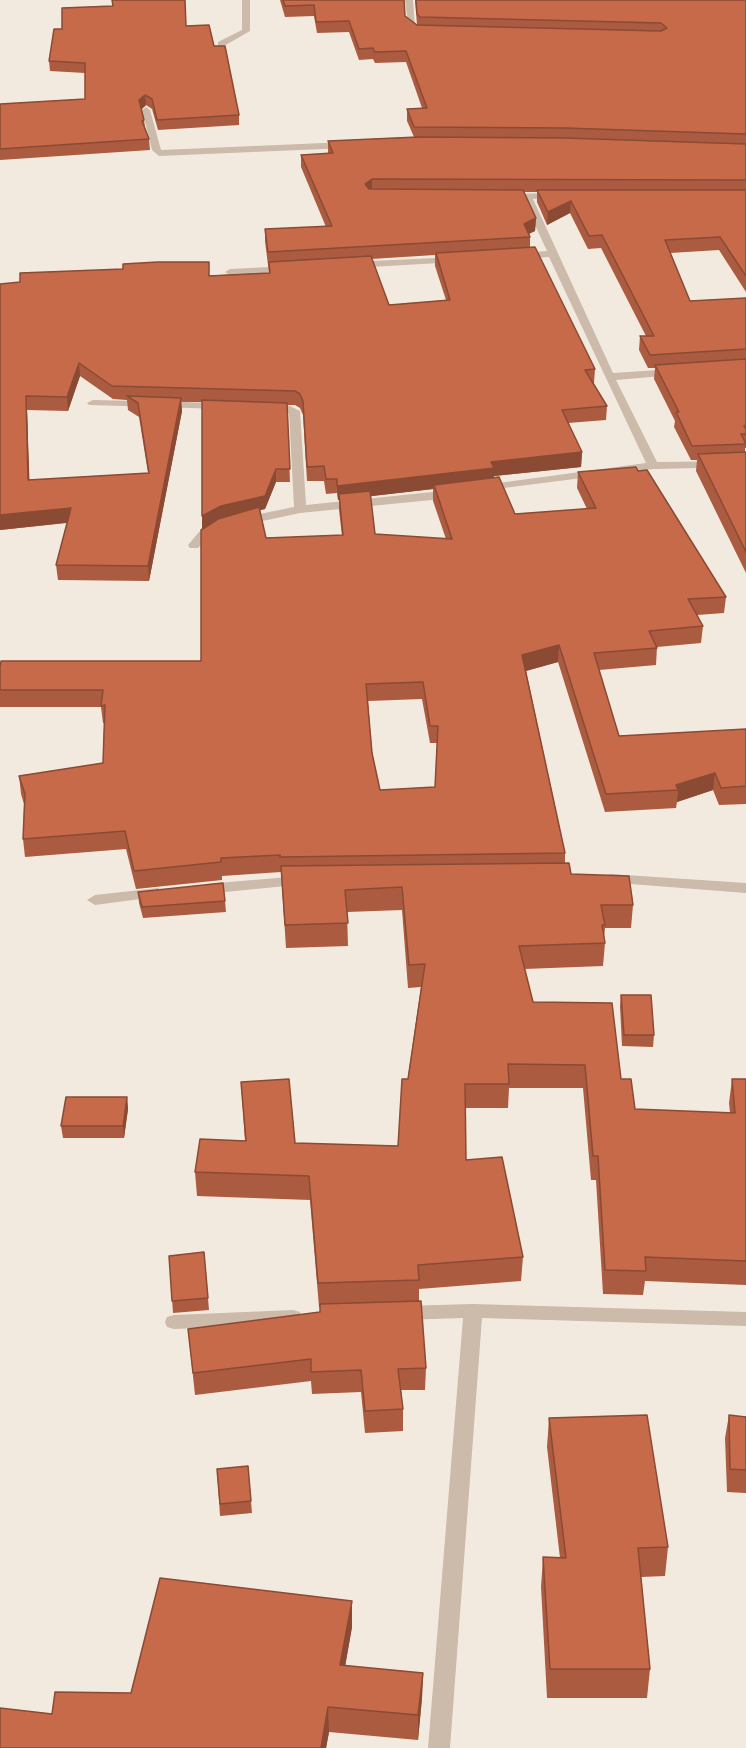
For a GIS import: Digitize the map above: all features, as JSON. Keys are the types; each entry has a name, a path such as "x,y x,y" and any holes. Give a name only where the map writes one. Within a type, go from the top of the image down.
{"street":[{"path":"221,44 233,37 243,35 246,31 246,0"},
{"path":"409,0 412,31 426,33"},
{"path":"146,110 156,150 159,153 359,144"},
{"path":"527,196 609,377 653,466"},
{"path":"491,197 562,196"},
{"path":"507,257 553,255"},
{"path":"345,266 461,260"},
{"path":"230,272 299,268"},
{"path":"609,377 689,371"},
{"path":"93,402 234,406"},
{"path":"258,407 294,411 300,509"},
{"path":"194,545 203,535 230,525 300,509 458,493 653,466 746,464"},
{"path":"599,879 746,888"},
{"path":"95,900 312,880"},
{"path":"439,1748 473,1311"},
{"path":"377,1314 473,1311 746,1319"},
{"path":"174,1322 306,1317"}],"building":[{"path":"112,0 185,0 186,26 209,25 214,46 225,46 239,115 157,120 152,99 145,95 139,100 144,120 142,121 149,139 0,149 0,104 85,99 85,63 49,61 54,29 62,29 62,8 113,6"},
{"path":"283,0 404,0 405,16 417,25 661,31 667,28 661,23 420,17 417,14 416,0 746,0 746,134 565,128 414,127 407,109 427,108 406,51 375,52 373,48 359,49 349,21 316,22 314,5 285,6"},
{"path":"418,137 565,138 746,144 746,180 372,179 365,184 369,189 523,190 536,218 524,224 530,237 268,252 265,229 332,226 301,155 333,153 328,141"},
{"path":"537,190 746,190 746,276 720,237 665,240 690,301 746,298 746,349 650,355 640,336 654,336 602,235 589,236 571,201 548,212"},
{"path":"535,247 595,369 585,370 607,406 562,410 582,452 491,462 494,468 337,486 337,479 326,479 324,466 307,467 303,401 300,394 295,391 112,386 79,363 67,397 26,396 28,480 149,473 138,403 127,396 181,398 148,566 56,565 71,508 0,515 0,284 20,282 20,273 123,269 123,264 209,262 209,276 270,273 269,262 371,256 389,305 450,300 436,253"},
{"path":"746,359 746,425 744,426 746,434 741,434 746,444 692,446 676,412 679,412 655,365"},
{"path":"202,400 287,403 290,469 276,469 265,496 221,506 202,516"},
{"path":"746,452 746,552 698,454"},
{"path":"636,467 638,471 647,470 726,597 688,599 703,626 649,631 657,648 594,653 619,736 746,729 746,786 721,788 715,773 676,785 678,790 606,794 559,645 522,655 565,853 280,857 280,855 221,858 221,862 134,871 125,831 23,839 25,794 19,776 103,763 105,705 101,706 103,690 0,690 1,661 201,661 201,530 218,519 259,507 266,538 343,535 339,494 370,491 375,534 452,539 434,485 499,477 515,514 596,508 578,472","holes":["423,682 430,726 438,726 435,787 380,790 372,753 366,684"]},
{"path":"569,863 571,874 629,876 633,905 601,905 605,925 602,925 605,943 519,946 533,1002 612,1003 621,1079 631,1079 635,1109 735,1113 732,1079 746,1079 746,1261 645,1257 646,1271 605,1270 598,1156 593,1156 585,1065 508,1064 509,1084 465,1084 466,1160 502,1157 523,1257 418,1265 419,1280 318,1283 309,1176 195,1172 200,1139 246,1141 241,1082 289,1079 295,1143 398,1146 402,1079 408,1079 425,964 409,965 402,887 345,890 348,923 285,925 281,866"},
{"path":"223,883 225,901 142,907 138,892"},
{"path":"621,995 651,995 654,1035 624,1035"},
{"path":"66,1097 127,1097 123,1126 61,1126"},
{"path":"204,1252 208,1298 172,1301 169,1256"},
{"path":"421,1301 426,1368 398,1369 403,1409 365,1411 361,1370 311,1372 311,1359 193,1373 188,1329 320,1312 320,1304"},
{"path":"647,1415 668,1547 638,1548 650,1669 550,1669 543,1557 566,1558 549,1418"},
{"path":"729,1415 746,1417 746,1470 730,1469"},
{"path":"248,1466 251,1501 220,1504 217,1469"},
{"path":"160,1578 352,1601 340,1665 423,1673 418,1715 328,1707 321,1748 0,1748 0,1708 52,1714 55,1692 131,1693"}]}
